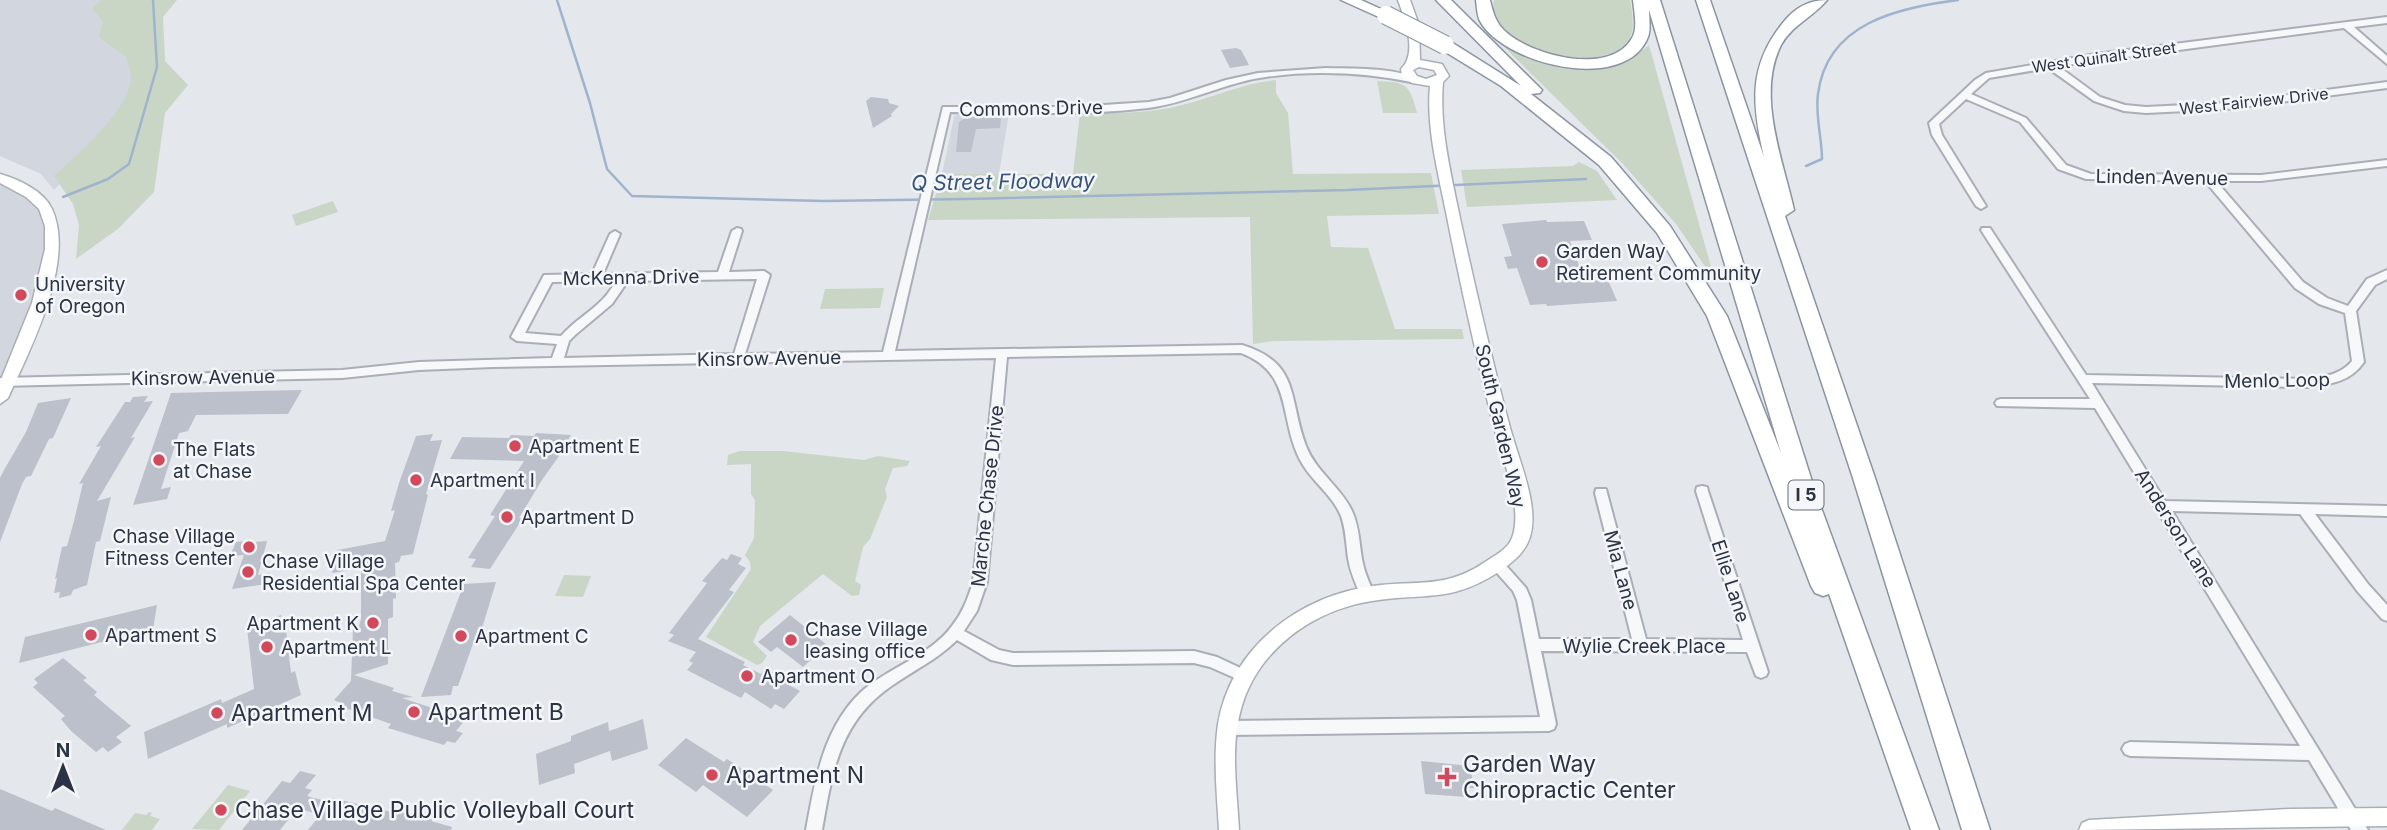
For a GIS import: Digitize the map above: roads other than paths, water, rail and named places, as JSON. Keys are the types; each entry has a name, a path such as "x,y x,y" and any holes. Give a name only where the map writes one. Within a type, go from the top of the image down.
{"highway":[{"path":"1348,0 1386,15 1445,45 1507,83 1605,161"},
{"path":"1443,0 1605,161 1664,230 1717,316 1839,627 1864,663"},
{"path":"1483,0 1483,9 1490,24 1515,45 1555,60 1591,64 1617,59 1639,40 1642,30 1640,0"},
{"name":"I 5","path":"1653,0 1765,368 1864,663 1925,830"},
{"path":"1703,0 1864,478 1976,830"},
{"path":"1796,274 1763,106 1763,71 1777,37 1792,20 1820,0"}],"street":[{"name":"South Garden Way","path":"1404,0 1405,9 1411,19"},
{"name":"South Garden Way","path":"1229,830 1227,728 1231,706 1244,676 1264,647 1293,622 1325,605 1367,594 1450,587 1479,576 1518,546 1523,533 1523,518 1481,344 1436,129 1424,90 1412,73 1415,57 1411,0"},
{"path":"1411,19 1426,57 1434,65 1412,73"},
{"name":"West Quinalt Street","path":"1981,206 1934,128 1934,123 1986,76 2387,19"},
{"path":"2346,24 2387,61"},
{"name":"South Garden Way","path":"1434,65 1443,73 1434,90 1436,129"},
{"name":"West Fairview Drive","path":"2050,65 2097,99 2124,108 2147,110 2226,106 2387,85"},
{"path":"1412,73 1437,81"},
{"name":"Commons Drive","path":"888,356 946,109 1136,107 1174,100 1257,75 1412,73"},
{"name":"Linden Avenue","path":"1965,95 2023,120 2054,159 2074,173 2090,177 2294,177 2387,163"},
{"path":"0,178 28,192 45,207 52,228 50,270 0,398"},
{"path":"2208,178 2299,285 2323,301 2350,311 2371,282 2387,274"},
{"name":"Anderson Lane","path":"1986,230 2099,404 2355,823"},
{"path":"722,276 737,231"},
{"path":"596,278 615,234"},
{"name":"McKenna Drive","path":"564,340 517,337 548,278 764,275 738,359"},
{"path":"556,362 564,340 572,328 613,298 618,285"},
{"name":"Menlo Loop","path":"2083,379 2308,383 2338,380 2351,372 2358,362 2350,311"},
{"name":"Kinsrow Avenue","path":"4,382 342,374 430,365 1242,349 1263,356 1277,369 1306,460 1346,512 1351,525 1356,566 1367,594"},
{"name":"Marche Chase Drive","path":"814,830 829,757 849,716 880,685 922,662 956,633 975,601 980,582 1002,353"},
{"path":"2001,403 2099,404"},
{"name":"Ellie Lane","path":"1702,491 1761,672"},
{"name":"Mia Lane","path":"1601,494 1640,646"},
{"path":"2162,506 2387,511"},
{"path":"2304,510 2362,588 2387,615"},
{"path":"1227,728 1549,724 1535,645 1519,588 1496,564"},
{"path":"956,633 996,656 1013,659 1194,657 1212,661 1244,676"},
{"name":"Wylie Creek Place","path":"1535,645 1752,646"},
{"path":"2130,750 2313,753"},
{"path":"2089,830 2355,823 2387,817"}],"waterway":[{"path":"63,197 108,179 129,164 157,67 153,0"},
{"name":"Q Street Floodway","path":"557,0 590,103 607,169 632,196 824,201 966,199 1347,190 1586,179"},
{"name":"Q Street Floodway","path":"1806,166 1822,159 1818,94 1824,70 1835,50 1869,23 1890,14 1958,0"}],"place":[{"name":"Garden Way Retirement Community","path":"1542,262"},
{"name":"University of Oregon","path":"21,295"},
{"name":"Apartment E","path":"515,446"},
{"name":"The Flats at Chase","path":"159,460"},
{"name":"Apartment I","path":"416,480"},
{"name":"Apartment D","path":"507,517"},
{"name":"Chase Village Fitness Center","path":"249,547"},
{"name":"Chase Village Residential Spa Center","path":"248,572"},
{"name":"Apartment K","path":"373,623"},
{"name":"Apartment S","path":"91,635"},
{"name":"Apartment C","path":"461,636"},
{"name":"Chase Village leasing office","path":"791,640"},
{"name":"Apartment L","path":"267,647"},
{"name":"Apartment O","path":"747,676"},
{"name":"Apartment B","path":"414,712"},
{"name":"Apartment M","path":"217,713"},
{"name":"Apartment N","path":"712,775"},
{"name":"Garden Way Chiropractic Center","path":"1447,777"},
{"name":"Chase Village Public Volleyball Court","path":"221,810"}]}
